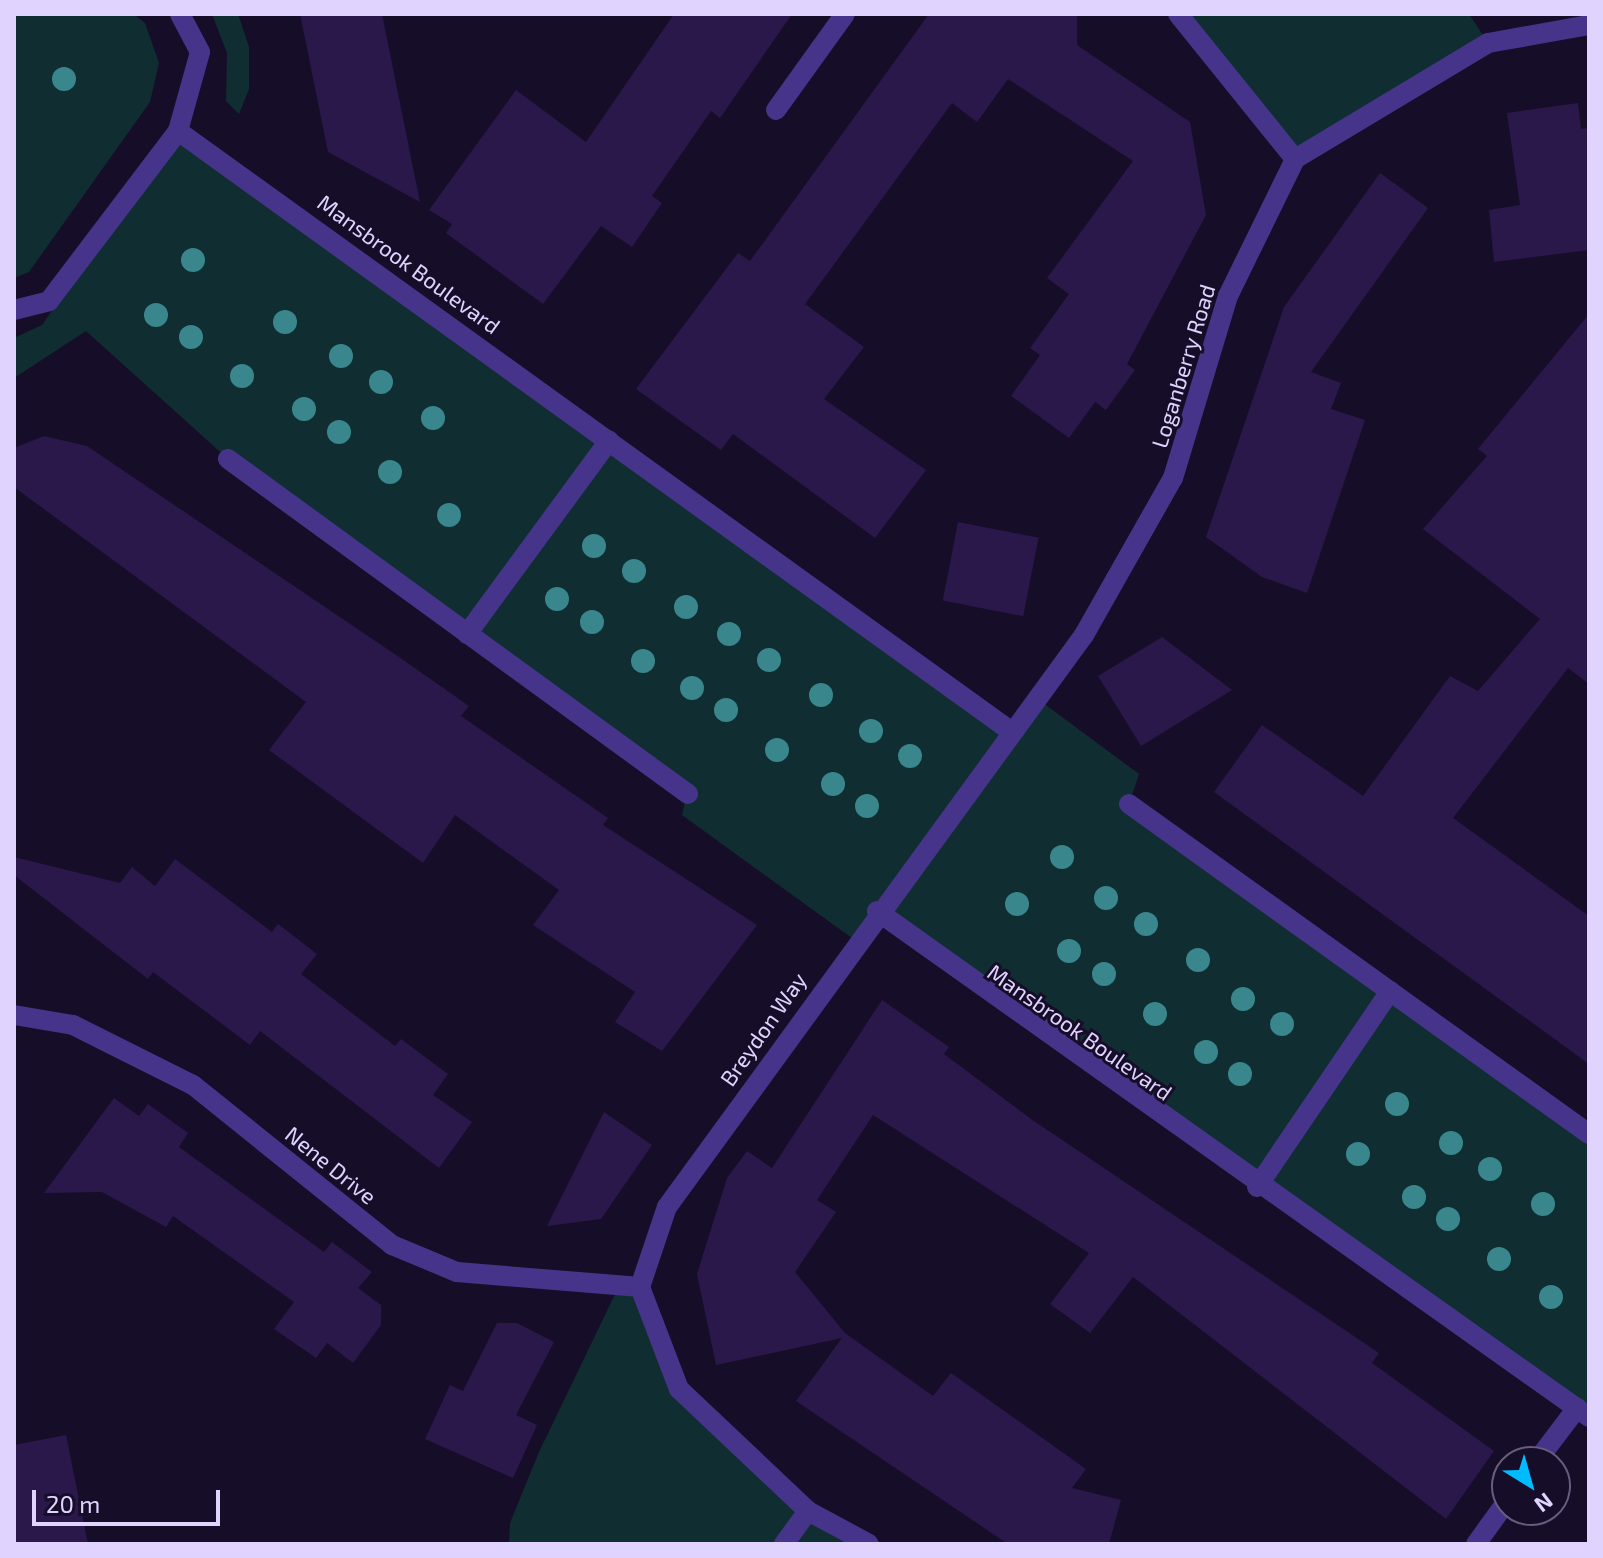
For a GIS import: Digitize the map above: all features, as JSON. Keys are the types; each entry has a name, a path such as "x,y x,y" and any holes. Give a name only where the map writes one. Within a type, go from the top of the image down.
{"street":[{"path":"14,310 49,301 178,131 200,52 180,14"},
{"path":"776,110 845,14"},
{"path":"1178,14 1295,159 1488,43 1589,25"},
{"name":"Mansbrook Boulevard","path":"178,131 1009,730"},
{"name":"Loganberry Road","path":"952,812 1009,730 1084,635 1173,478 1228,296 1295,159"},
{"path":"467,634 609,441"},
{"path":"228,459 688,794"},
{"path":"1129,804 1589,1134"},
{"name":"Breydon Way","path":"640,1287 667,1207 877,911 952,812"},
{"name":"Mansbrook Boulevard","path":"877,911 1257,1187 1583,1413"},
{"path":"1257,1187 1390,991"},
{"name":"Nene Drive","path":"14,1015 73,1025 193,1085 392,1245 457,1272 640,1287"},
{"path":"640,1287 679,1389 808,1511 869,1544"},
{"path":"1551,1446 1583,1413"},
{"path":"784,1544 808,1511"},
{"path":"1476,1544 1491,1523"}],"green space":[{"path":"14,14 133,14 145,23 159,63 150,102 29,272 14,278"},
{"path":"212,14 238,14 249,47 249,89 239,114 226,101 227,53"},
{"path":"1178,14 1469,14 1488,43 1295,159"},
{"path":"178,131 1008,730 1035,697 1139,774 1129,804 1589,1134 1589,1417 878,912 856,941 682,815 687,794 228,459 86,331 14,378 14,338 42,325"},
{"path":"620,1284 640,1287 679,1389 740,1455 869,1544 509,1544 510,1523 539,1452"}],"building":[{"path":"300,14 382,14 420,202 328,152"},
{"path":"674,14 792,14 720,118 711,111 652,196 662,203 632,247 601,226 543,304 446,233 452,224 429,210 516,90 586,142"},
{"path":"929,14 1077,14 1077,45 1190,122 1206,215 1127,364 1135,370 1106,410 1095,402 1069,438 1011,396 1040,355 1030,348 1069,294 1047,278 1133,161 1008,79 977,122 952,103 805,304 864,347 824,399 926,470 875,538 733,434 721,450 636,389 738,253 750,261"},
{"path":"1578,103 1581,129 1589,128 1589,250 1494,262 1489,210 1520,205 1507,113"},
{"path":"1380,173 1428,208 1311,372 1341,383 1331,409 1365,420 1307,593 1262,577 1206,537 1284,307"},
{"path":"1589,314 1589,684 1568,668 1453,818 1589,916 1589,1064 1214,792 1262,725 1363,796 1450,676 1478,691 1540,619 1423,529 1487,456 1478,449"},
{"path":"44,436 87,446 399,657 469,706 461,716 608,818 603,825 757,925 662,1051 615,1022 635,992 533,925 559,890 455,815 423,863 269,750 306,702 14,487 14,448"},
{"path":"958,522 1038,538 1023,616 943,601"},
{"path":"1162,637 1232,690 1141,746 1098,676"},
{"path":"14,857 120,883 132,867 155,886 175,859 272,932 278,924 317,954 301,974 395,1046 401,1039 448,1074 433,1095 472,1122 439,1168 260,1031 250,1045 153,972 148,979 14,875"},
{"path":"882,1000 949,1047 944,1054 1031,1119 1379,1353 1372,1363 1491,1449 1491,1455 1446,1519 1133,1277 1090,1333 1050,1304 1089,1253 873,1115 817,1200 836,1212 795,1272 845,1333 933,1396 951,1373 1086,1469 1072,1488 1121,1500 1109,1544 1008,1544 796,1401 842,1338 716,1365 697,1274 727,1178 747,1151 772,1168"},
{"path":"114,1098 139,1116 148,1104 188,1133 179,1147 324,1252 332,1242 372,1272 358,1288 381,1305 381,1325 353,1363 327,1343 316,1358 274,1329 294,1302 173,1216 166,1227 102,1192 44,1193"},
{"path":"604,1112 652,1145 601,1219 547,1226"},
{"path":"497,1323 517,1323 554,1342 516,1415 537,1425 513,1478 425,1439 450,1385 463,1391"},
{"path":"66,1435 88,1544 14,1544 14,1445"}]}
